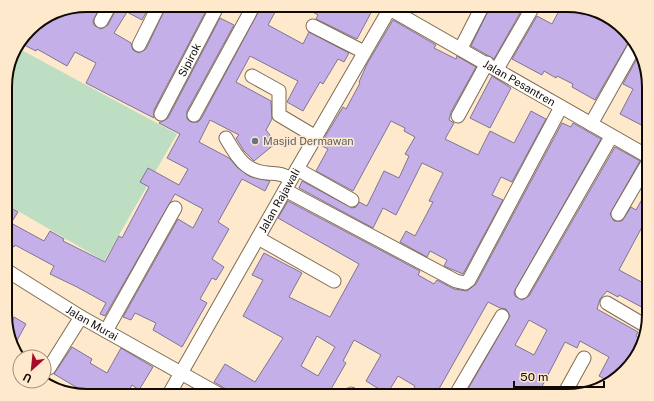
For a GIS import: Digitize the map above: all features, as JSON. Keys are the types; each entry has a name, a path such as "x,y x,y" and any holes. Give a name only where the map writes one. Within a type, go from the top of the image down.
{"street":[{"path":"101,21 106,12"},
{"path":"139,45 156,12"},
{"name":"Sipirok","path":"162,114 214,12"},
{"path":"194,115 250,12"},
{"name":"Jalan Rajawali","path":"172,389 316,137 385,12"},
{"name":"Jalan Pesantren","path":"398,12 561,106 611,137 642,153"},
{"path":"461,48 479,12"},
{"path":"458,116 529,12"},
{"path":"313,26 364,52"},
{"path":"591,124 632,51"},
{"path":"252,76 279,91 279,115 316,137"},
{"path":"226,138 243,164 257,172 279,172 382,244 456,281 465,283 469,280 561,106"},
{"path":"522,292 611,137"},
{"path":"618,214 642,173"},
{"path":"291,179 352,200"},
{"path":"106,331 174,208"},
{"path":"258,238 334,281"},
{"name":"Jalan Murai","path":"12,274 81,317 209,389"},
{"path":"607,303 642,323"},
{"path":"459,389 502,316"},
{"path":"52,363 81,317"},
{"path":"567,389 584,358"}],"green space":[{"path":"22,50 177,134 104,261 12,207 12,87 13,73"}],"building":[{"path":"98,12 93,21 94,25 101,29 108,25 114,12 127,12 114,33 131,43 133,50 139,53 146,49 164,12 205,12 154,110 154,118 86,83 96,63 75,52 67,66 37,49 36,51 25,46 31,38 41,28 50,22 73,13"},
{"path":"127,12 146,12 142,20"},
{"path":"258,12 275,12 268,25 303,44 309,32 349,53 344,62 338,59 323,84 320,82 303,111 287,102 298,81 250,56 236,82 271,101 272,119 266,130 276,143 254,161 244,151 236,138 239,135 210,120 199,142 229,158 237,167 249,176 270,181 265,191 242,179 218,222 229,229 212,259 224,267 216,280 212,278 200,299 207,303 182,347 153,330 156,323 135,313 131,320 123,317 178,219 193,228 203,209 175,194 105,316 100,314 106,303 50,274 54,266 15,245 14,247 12,246 12,224 44,241 50,231 64,239 63,241 105,262 119,236 122,238 149,187 140,182 148,168 179,185 188,169 167,158 180,134 159,123 168,118 220,18 234,25 187,111 187,119 191,122 198,122"},
{"path":"313,12 371,12 357,39 316,19 318,15"},
{"path":"488,12 521,12 494,59 471,46"},
{"path":"558,12 586,15 604,22 616,31 628,44 595,100 572,87 573,84 557,76 556,78 544,71 542,75 512,59 537,16 552,24"},
{"path":"393,20 436,45 434,48 456,59 457,56 476,67 451,112 449,120 454,123 445,139 478,155 490,131 514,143 531,111 546,119 512,182 501,177 492,195 503,200 463,274 444,266 447,260 430,251 427,257 400,242 406,231 415,236 433,202 429,201 443,173 422,163 396,215 383,208 373,228 299,188 302,181 352,208 356,207 359,202 367,206 384,171 399,178 409,156 405,154 415,137 404,131 405,128 391,121 353,191 316,171 328,149 320,145 343,107 346,109 360,83 359,82 367,64"},
{"path":"636,59 642,82 642,125 620,114 633,89 623,84"},
{"path":"492,76 511,88 490,128 470,118"},
{"path":"562,123 571,127 573,123 601,139 514,292 515,296 522,300 529,296 615,147 640,161 610,214 614,221 622,221 631,207 636,210 642,199 642,227 619,270 642,282 642,307 619,295 618,297 607,291 600,299 597,309 638,332 636,336 638,337 634,347 623,363 604,379 599,376 609,357 580,341 577,348 565,342 541,389 468,389 510,316 506,309 500,308 488,302 439,389 414,389 415,386 398,376 390,389 379,389 366,381 381,355 354,340 343,361 346,363 331,389 226,389 214,382 225,364 255,382 283,338 243,316 263,280 252,275 264,253 302,273 289,297 330,317 359,264 278,218 288,201 420,271 418,275 434,284 437,280 454,289 467,291 476,284","holes":["529,320 547,330 534,355 515,345","317,336 335,347 318,376 301,366"]},
{"path":"12,208 18,212 12,221"},
{"path":"14,317 26,324 17,340 15,333 13,320"},
{"path":"72,347 92,359 90,363 107,373 121,348 153,367 140,389 132,385 130,389 78,388 54,374"}],"place":[{"name":"Masjid Dermawan","path":"255,141"}]}
